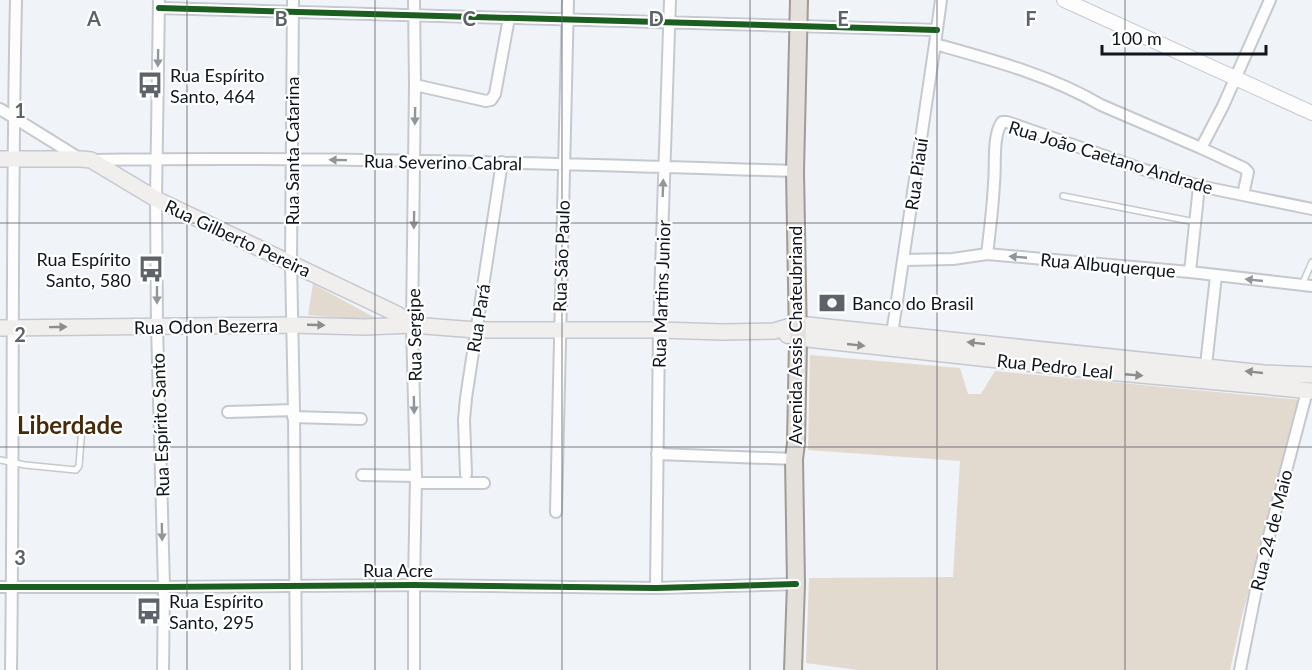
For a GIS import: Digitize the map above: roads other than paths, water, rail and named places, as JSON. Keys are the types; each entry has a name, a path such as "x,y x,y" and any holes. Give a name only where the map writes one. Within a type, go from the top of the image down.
{"main road":[{"name":"Avenida Assis Chateubriand","path":"793,670 796,584 794,459 798,331 795,171 799,0"},
{"path":"7,159 86,160"},
{"name":"Rua Gilberto Pereira","path":"86,160 156,199 397,314 412,325"},
{"name":"Rua Odon Bezerra","path":"6,328 412,325 476,330 798,331"},
{"name":"Rua Pedro Leal","path":"798,331 890,341 1108,372 1312,374"},
{"name":"Rua Pedro Leal","path":"1204,374 1251,385 1310,391"}],"street":[{"path":"11,670 13,462 6,328 7,159 13,118 16,0"},
{"name":"Rua Santa Catarina","path":"293,0 291,263 296,670"},
{"name":"Rua Sergipe","path":"414,0 412,325 416,479 414,670"},
{"name":"Rua São Paulo","path":"556,512 568,0"},
{"name":"Rua Martins Junior","path":"656,588 659,330 670,0"},
{"name":"Rua Piauí","path":"890,341 904,260 941,0"},
{"path":"1064,0 1312,113"},
{"path":"935,45 1025,70 1201,147 1223,106 1270,0"},
{"path":"159,4 293,12 937,30"},
{"name":"Rua Espírito Santo","path":"159,4 156,199 164,587 163,670"},
{"path":"415,85 486,101 491,100 495,94 509,18"},
{"name":"Rua Gilberto Pereira","path":"0,110 86,160"},
{"name":"Rua João Caetano Andrade","path":"987,254 995,149 998,129 1002,122 1199,186 1312,209"},
{"name":"Rua João Caetano Andrade","path":"1201,147 1248,172 1243,195"},
{"name":"Rua Severino Cabral","path":"86,160 291,159 502,162 795,171"},
{"name":"Rua Pará","path":"466,474 464,420 466,398 502,162"},
{"path":"1190,272 1199,186"},
{"name":"Rua Albuquerque","path":"904,260 953,259 987,254 1190,272 1307,286"},
{"path":"1204,374 1216,276"},
{"path":"1310,391 1312,374"},
{"name":"Rua 24 de Maio","path":"1240,670 1260,570 1310,391"},
{"path":"228,412 294,413 361,419"},
{"path":"657,454 794,459"},
{"path":"362,475 484,483"},
{"name":"Rua Acre","path":"0,587 414,585 656,588 796,584"}],"lane":[{"path":"1063,196 1195,222"},
{"path":"1307,286 1312,262"},
{"path":"0,460 76,470 79,466 82,426"}],"place":[{"name":"Rua Espírito Santo, 464","path":"150,85"},
{"name":"Rua Espírito Santo, 580","path":"151,269"},
{"name":"Banco do Brasil","path":"832,303"},
{"name":"Rua Espírito Santo, 295","path":"149,611"}],"district":[{"name":"Liberdade","path":"70,424"}]}
